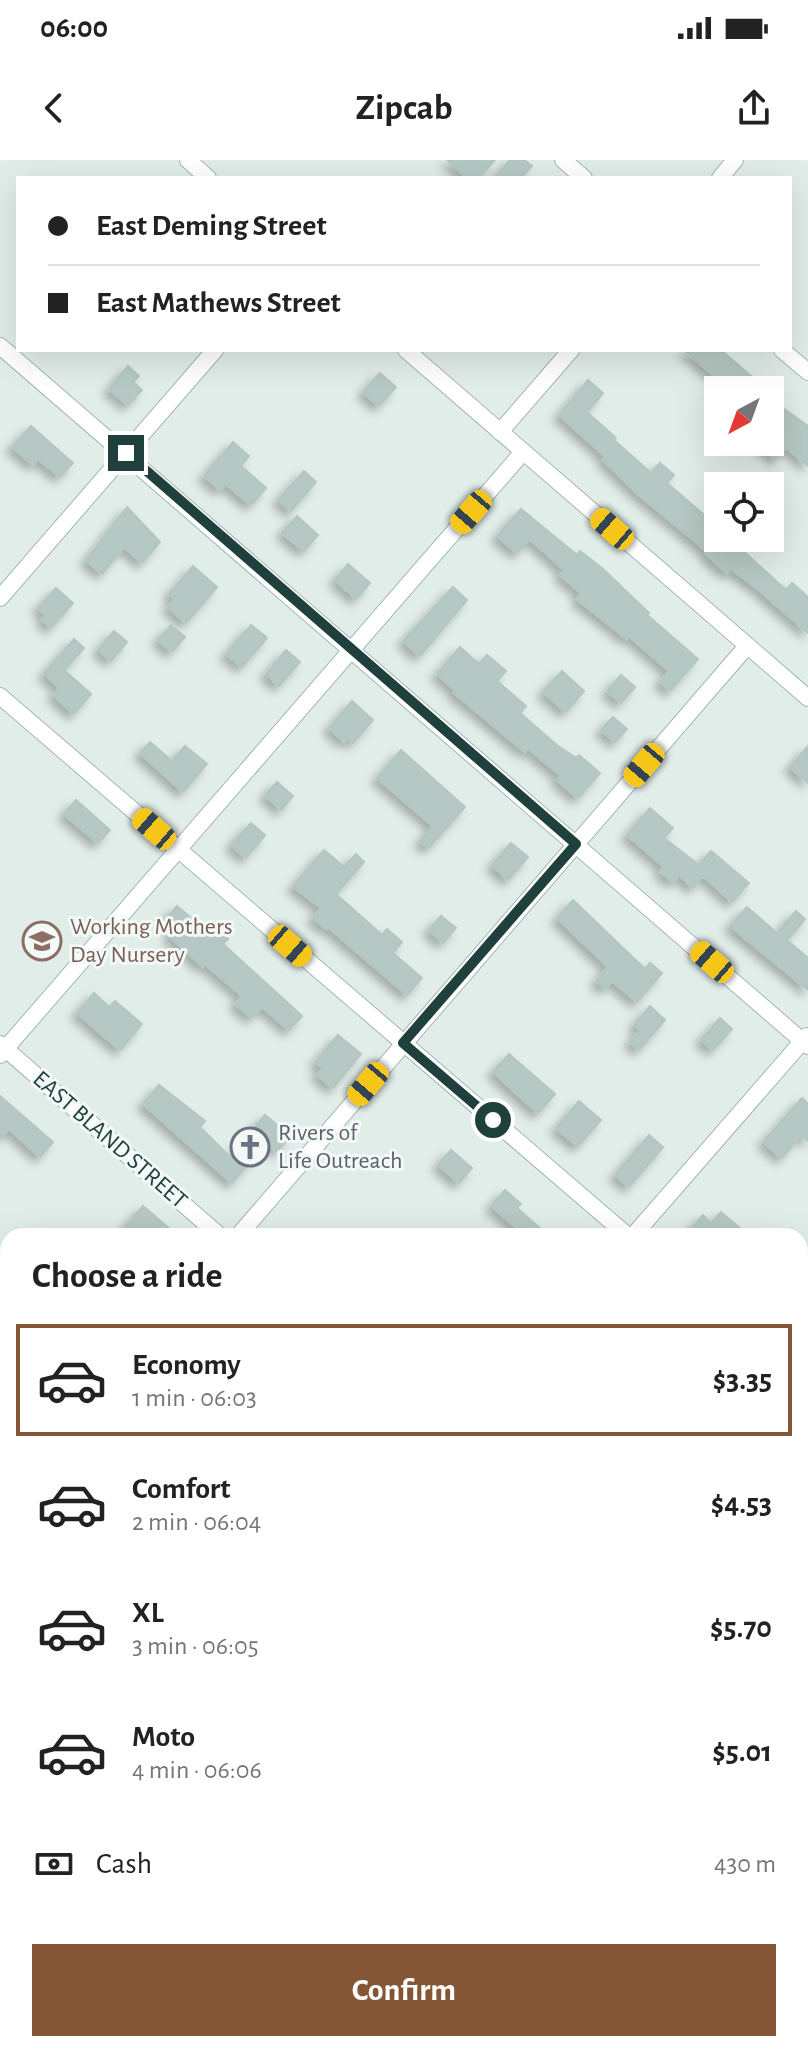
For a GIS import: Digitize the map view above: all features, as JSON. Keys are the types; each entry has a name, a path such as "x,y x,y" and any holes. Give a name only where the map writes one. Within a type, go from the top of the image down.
{"street":[{"path":"188,160 206,176"},
{"path":"563,160 582,176"},
{"path":"722,176 735,160"},
{"path":"0,346 806,1041 638,1228"},
{"path":"0,598 213,352"},
{"path":"408,352 808,698"},
{"path":"500,432 569,352"},
{"path":"784,352 808,372"},
{"path":"2,1050 523,452"},
{"path":"245,1228 747,646"},
{"path":"0,696 622,1228"},
{"name":"EAST BLAND STREET","path":"2,1050 211,1228"}],"building":[{"path":"447,160 495,160 481,176 465,176"},
{"path":"510,160 524,160 532,166 523,176 496,176"},
{"path":"686,352 723,352 751,376 714,376"},
{"path":"128,366 139,376 133,382 142,390 128,405 109,389"},
{"path":"380,373 396,387 379,406 363,392"},
{"path":"588,380 603,393 587,412 651,473 660,463 674,475 667,483 704,515 704,549 638,494 603,460 606,457 559,415"},
{"path":"784,409 808,426 808,466 786,447 784,449"},
{"path":"31,426 73,463 60,477 38,459 33,465 12,447"},
{"path":"233,442 249,456 241,466 266,488 251,505 226,484 220,490 204,476"},
{"path":"304,471 316,482 291,511 278,500"},
{"path":"127,507 160,542 142,563 124,547 102,574 86,560"},
{"path":"521,509 577,555 580,551 603,569 649,613 647,615 698,659 670,691 660,682 669,671 629,636 627,639 577,599 581,593 560,575 564,570 530,539 517,553 497,536"},
{"path":"297,516 318,535 304,551 282,533"},
{"path":"744,552 786,590 792,583 808,597 808,633 758,589 731,569 727,573 706,554"},
{"path":"348,564 370,583 356,599 335,580"},
{"path":"193,566 217,587 186,623 168,607 175,599 169,594"},
{"path":"453,587 467,600 420,656 403,641"},
{"path":"56,588 73,603 51,628 42,620 46,616 38,608"},
{"path":"171,625 185,637 172,652 158,640"},
{"path":"251,625 267,638 242,667 226,654"},
{"path":"114,631 127,642 111,661 98,650"},
{"path":"74,639 84,648 64,670 91,694 74,714 53,695 60,688 44,674"},
{"path":"460,647 479,664 487,655 506,671 497,681 526,706 520,713 558,746 576,758 579,755 600,773 578,798 557,780 561,776 528,748 525,752 454,693 456,691 437,674"},
{"path":"286,650 300,662 279,686 266,674"},
{"path":"562,671 584,691 566,712 543,692"},
{"path":"621,675 635,687 621,703 607,691"},
{"path":"352,701 373,720 353,743 347,738 344,742 329,728"},
{"path":"613,717 627,729 615,742 601,730"},
{"path":"150,742 172,761 185,746 207,764 183,792 140,753"},
{"path":"808,746 808,783 790,767"},
{"path":"401,750 465,807 429,848 420,841 433,826 377,778"},
{"path":"277,782 293,796 281,810 265,795"},
{"path":"76,800 110,830 98,843 64,814"},
{"path":"650,808 673,828 664,838 699,865 711,851 749,883 732,902 703,876 693,888 679,875 674,882 660,872 664,867 627,835"},
{"path":"251,823 265,835 246,858 231,845"},
{"path":"511,843 528,857 508,880 492,865"},
{"path":"324,850 344,867 356,854 364,862 336,894 382,935 387,929 402,942 393,953 422,978 407,995 328,927 326,929 313,918 321,908 293,886"},
{"path":"573,900 645,969 650,963 662,973 637,1002 612,981 605,989 596,981 608,967 557,918"},
{"path":"177,906 208,932 213,926 228,939 223,944 302,1016 289,1030 262,1007 252,1018 235,1004 242,996 169,936 175,929 165,920"},
{"path":"747,907 777,933 796,911 805,919 787,940 808,958 808,990 730,926"},
{"path":"441,916 456,928 443,943 429,930"},
{"path":"94,993 109,1007 115,1001 142,1024 120,1050 77,1013"},
{"path":"650,1006 665,1020 639,1050 630,1042 640,1030 634,1025"},
{"path":"720,1018 732,1029 713,1050 701,1040"},
{"path":"338,1035 361,1054 333,1088 317,1075 323,1068 315,1062"},
{"path":"509,1054 555,1094 538,1113 493,1072"},
{"path":"159,1085 205,1121 200,1127 230,1157 265,1115 290,1136 277,1152 267,1142 232,1183 143,1104"},
{"path":"0,1096 53,1142 40,1157 9,1129 0,1139"},
{"path":"802,1098 808,1104 808,1141 801,1135 782,1158 763,1142"},
{"path":"579,1101 601,1120 578,1146 556,1128"},
{"path":"649,1135 663,1147 629,1187 615,1175"},
{"path":"451,1150 472,1168 459,1183 438,1165"},
{"path":"505,1190 521,1204 517,1208 540,1228 517,1228 491,1206"},
{"path":"143,1206 169,1228 124,1228"},
{"path":"721,1212 740,1228 691,1228 703,1215 711,1223"}],"place":[{"name":"Working Mothers Day Nursery","path":"42,941"},
{"name":"Rivers of Life Outreach","path":"250,1147"}],"route":[{"path":"126,453 576,844 403,1043 493,1120"}]}
